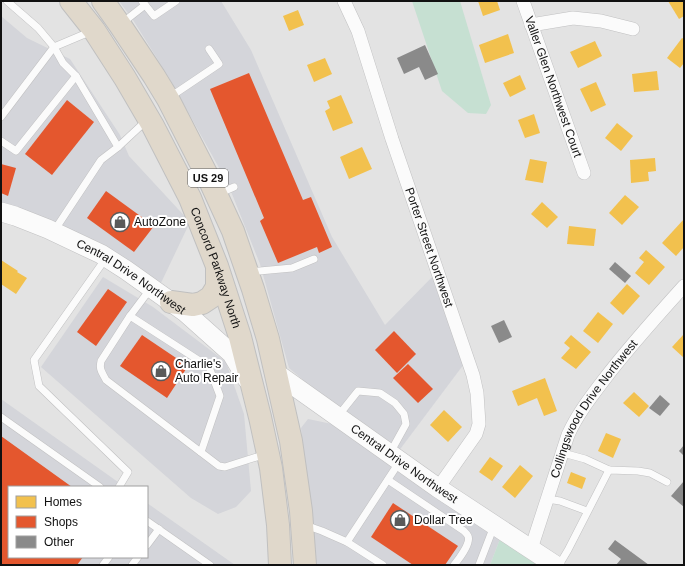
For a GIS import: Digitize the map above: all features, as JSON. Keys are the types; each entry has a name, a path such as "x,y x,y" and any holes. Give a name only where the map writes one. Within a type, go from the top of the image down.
{"highway":[{"name":"Concord Parkway North","path":"71,1 94,30 125,78 148,118 190,198 217,266 240,337 254,391 270,468 278,525 280,565"},
{"name":"Concord Parkway North","path":"103,1 154,76 225,191 232,231 253,289 268,339 291,441 301,511 305,565"},
{"path":"190,198 222,250 262,363 276,373"},
{"path":"171,302 193,305 202,303 211,297 217,287 217,266"}],"street":[{"name":"Porter Street Northwest","path":"344,1 358,31 392,139 478,393 479,424 476,434 438,488"},
{"name":"Valler Glen Northwest Court","path":"523,1 584,173"},
{"path":"531,25 573,18 601,21 633,29"},
{"name":"Central Drive Northwest","path":"1,212 54,231 106,257 171,302 185,312 232,354 254,391"},
{"name":"Collingswood Drive Northwest","path":"531,549 573,424 586,403 619,360 684,286"},
{"name":"Central Drive Northwest","path":"276,373 438,488 555,565"}],"lane":[{"path":"7,1 38,28 54,47 63,63 76,76 118,147"},
{"path":"120,25 143,3 154,16 176,1"},
{"path":"1,117 54,47 94,30"},
{"path":"168,99 219,64 209,49"},
{"path":"1,141 16,151 76,76"},
{"path":"54,231 100,160 118,147 148,118"},
{"path":"106,257 34,360 39,386 128,472 120,486"},
{"path":"247,272 292,268 314,259"},
{"path":"151,288 130,316 101,361 101,372 106,380 219,466 225,467 267,453"},
{"path":"130,316 209,367 220,396 201,452"},
{"path":"337,416 358,391 380,394 395,403 404,414 406,424 388,480 347,542"},
{"path":"1,417 99,486"},
{"path":"562,453 585,459 609,470 650,473 667,482"},
{"path":"559,565 609,470"},
{"path":"388,480 468,535 468,544 454,565"},
{"path":"547,499 560,501 588,511"},
{"path":"148,521 210,565"},
{"path":"302,524 347,542 383,565"},
{"path":"479,565 494,525"},
{"path":"148,543 159,528"}],"shaded area":[{"path":"119,1 221,1 251,50 332,237 385,325 434,275 464,364 398,452 317,396 302,379 289,368 260,264 228,184 168,76 133,20"},
{"path":"1,16 27,38 70,59 120,135 129,156 190,222 160,285 1,207"},
{"path":"103,277 153,307 226,362 244,414 251,491 236,507 218,514 191,498 41,367"},
{"path":"1,399 124,486 8,486 8,558 148,558 148,504 235,565 1,565"},
{"path":"308,419 332,424 500,539 490,565 316,565 301,428"}],"green space":[{"path":"412,1 460,1 491,105 486,114 468,113 442,91"},
{"path":"500,539 537,565 490,565"}],"building: Homes":[{"path":"478,1 497,1 500,10 483,16"},
{"path":"668,1 684,1 684,16 679,19"},
{"path":"298,10 304,25 289,31 283,16"},
{"path":"508,34 514,53 485,63 479,45"},
{"path":"682,38 684,39 684,63 680,68 667,58"},
{"path":"595,41 602,56 578,68 570,52"},
{"path":"325,58 332,74 314,82 307,65"},
{"path":"657,71 659,90 634,92 632,74"},
{"path":"520,75 526,89 510,97 503,83"},
{"path":"596,82 606,105 591,112 580,89"},
{"path":"341,95 353,123 333,131 325,111 330,108 327,101"},
{"path":"534,114 540,133 525,138 518,120"},
{"path":"617,123 633,136 621,151 605,138"},
{"path":"362,147 372,169 349,179 340,157"},
{"path":"655,158 656,171 648,172 649,181 631,183 630,160"},
{"path":"530,159 547,162 543,183 525,180"},
{"path":"625,195 639,207 622,225 609,213"},
{"path":"542,202 558,217 547,228 531,214"},
{"path":"684,219 684,247 676,256 662,243"},
{"path":"569,226 596,229 594,246 567,244"},
{"path":"646,250 665,267 649,285 635,273 644,262 639,258"},
{"path":"1,260 27,278 16,294 1,284"},
{"path":"627,284 640,296 623,315 610,303"},
{"path":"598,312 613,324 598,343 583,331"},
{"path":"684,334 684,358 672,347"},
{"path":"571,335 591,352 576,369 561,358 570,348 564,343"},
{"path":"545,378 557,411 544,416 537,398 518,406 512,391"},
{"path":"634,392 649,406 639,417 623,403"},
{"path":"444,410 462,427 448,442 430,425"},
{"path":"606,433 621,439 613,458 598,451"},
{"path":"490,457 503,466 492,481 479,472"},
{"path":"520,465 533,476 515,498 502,487"},
{"path":"571,472 586,478 582,489 567,483"}],"building: Shops":[{"path":"249,73 303,200 311,197 332,247 319,253 317,247 278,263 260,221 264,218 210,89"},
{"path":"67,100 94,122 52,175 25,154"},
{"path":"1,164 16,168 8,196 1,193"},
{"name":"AutoZone","path":"106,191 154,226 134,252 87,218"},
{"path":"108,289 127,302 96,346 77,332"},
{"path":"394,331 416,354 397,373 375,350"},
{"path":"142,335 188,366 167,398 120,366"},
{"path":"408,364 433,389 418,403 393,378"},
{"path":"1,436 71,486 8,486 8,558 82,558 77,565 1,565"},
{"name":"Dollar Tree","path":"393,503 458,546 445,565 413,565 371,537"}],"building: Other":[{"path":"425,45 438,74 425,80 419,67 404,74 397,58"},
{"path":"615,262 631,276 625,283 609,269"},
{"path":"504,320 512,337 499,343 491,326"},
{"path":"660,395 670,404 660,416 649,408"},
{"path":"684,445 684,456 679,451"},
{"path":"684,481 684,507 671,496"},
{"path":"615,540 649,565 616,565 621,559 608,549"}],"place":[{"name":"AutoZone","path":"120,222"},
{"name":"Charlie's Auto Repair","path":"161,371"},
{"name":"Dollar Tree","path":"400,520"}]}
